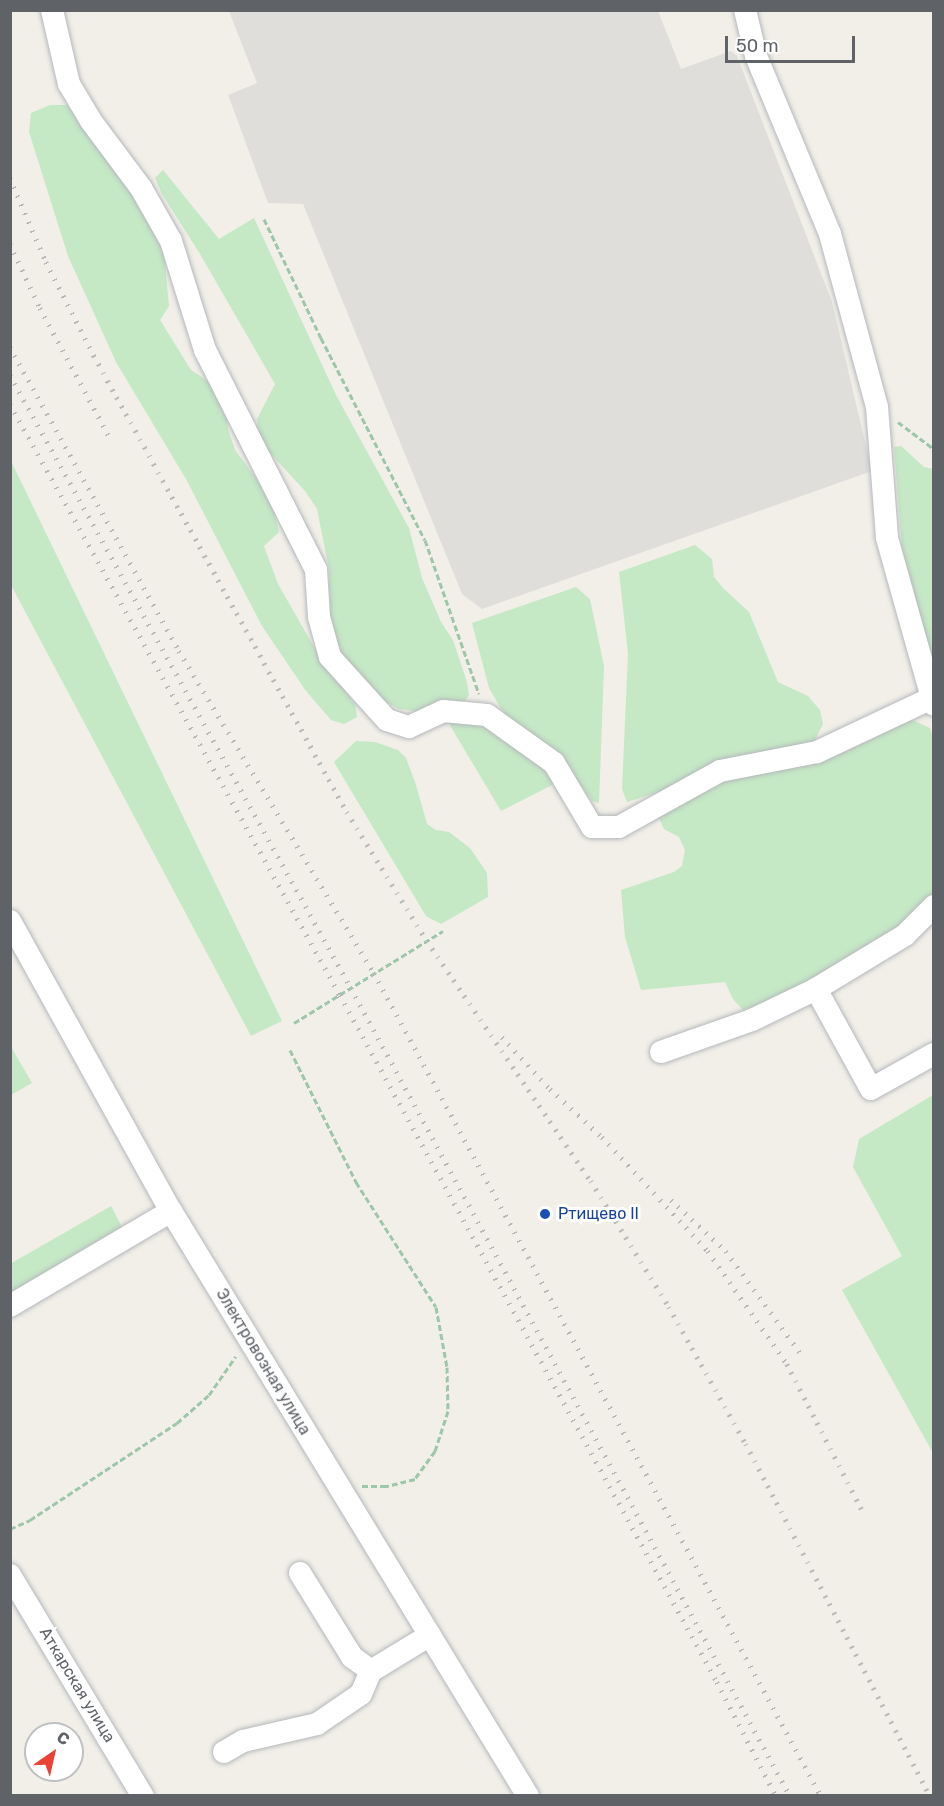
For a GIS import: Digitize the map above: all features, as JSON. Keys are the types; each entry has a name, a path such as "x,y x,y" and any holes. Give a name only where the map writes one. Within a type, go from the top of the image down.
{"street":[{"path":"52,10 69,84 91,121 141,188 171,241 206,350 316,570 319,617 330,657 387,720 409,727 443,711 487,715 554,763 592,827 619,827 720,771 817,752 933,701 887,538 877,407 830,234 756,56 745,10"},
{"path":"661,1052 752,1020 816,990 905,935 933,906"},
{"name":"Электровозная улица","path":"10,921 171,1211 430,1635 520,1792"},
{"path":"816,990 871,1089 933,1054"},
{"path":"10,1306 171,1211"},
{"path":"300,1573 352,1657 371,1671"},
{"name":"Аткарская улица","path":"10,1575 143,1796"},
{"path":"224,1752 243,1741 317,1724 361,1694 371,1671 430,1635"}],"path":[{"path":"264,219 321,338 425,540 487,715"},
{"path":"877,407 933,449"},
{"path":"294,1023 443,931"},
{"path":"291,1050 356,1182 436,1307 447,1367 448,1411 435,1451 415,1479 386,1486 339,1486"},
{"path":"10,1529 30,1520 177,1423 209,1395 249,1338"}],"shaded area":[{"path":"229,11 658,11 681,69 731,51 737,56 832,302 872,471 482,609 462,594 303,204 268,203 228,95 257,83"}],"green space":[{"path":"50,105 67,105 147,215 164,253 169,306 160,320 191,370 208,381 226,409 228,429 235,450 256,478 274,511 279,532 264,546 278,584 318,654 355,704 357,717 344,724 331,720 306,691 262,626 186,479 116,362 68,256 29,132 31,113"},
{"path":"163,170 219,239 254,218 336,395 409,528 422,578 441,622 453,640 467,682 469,695 465,701 441,705 422,712 399,709 373,695 344,658 330,631 329,569 317,509 305,491 260,442 257,419 275,384 200,254 162,194 155,178"},
{"path":"901,446 924,467 933,469 933,665 902,548 894,447"},
{"path":"10,459 282,1021 251,1036 11,585"},
{"path":"695,545 712,559 714,577 749,612 778,682 808,696 820,710 823,724 813,744 627,802 622,789 628,654 619,572"},
{"path":"576,587 590,599 604,666 599,803 592,801 556,750 507,719 489,688 472,623"},
{"path":"908,718 930,728 934,742 933,893 903,925 784,996 743,1010 733,999 725,982 641,990 625,937 621,890 674,872 682,866 685,850 679,837 664,829 657,814 715,779"},
{"path":"448,722 489,724 549,766 556,783 501,811"},
{"path":"356,741 375,742 398,750 406,758 427,824 436,830 449,832 470,848 487,873 488,897 441,924 426,916 334,762"},
{"path":"10,1045 32,1083 11,1095 10,1095"},
{"path":"933,1095 933,1453 842,1290 902,1256 853,1167 859,1139"},
{"path":"111,1206 123,1229 11,1296 10,1264"}],"railway":[{"path":"10,178 46,262 94,356 347,812 427,941 591,1181 669,1307 746,1444 930,1796"},
{"path":"10,244 40,308 109,436"},
{"path":"10,347 179,651 374,973 821,1796"},
{"path":"10,375 351,988 790,1796"},
{"path":"10,404 340,995 717,1682 776,1796"},
{"path":"502,1037 550,1089 602,1137 708,1251 787,1364 864,1514"},
{"path":"671,1200 726,1251 800,1353"}],"place":[{"name":"Ртищево II","path":"545,1214"}]}
